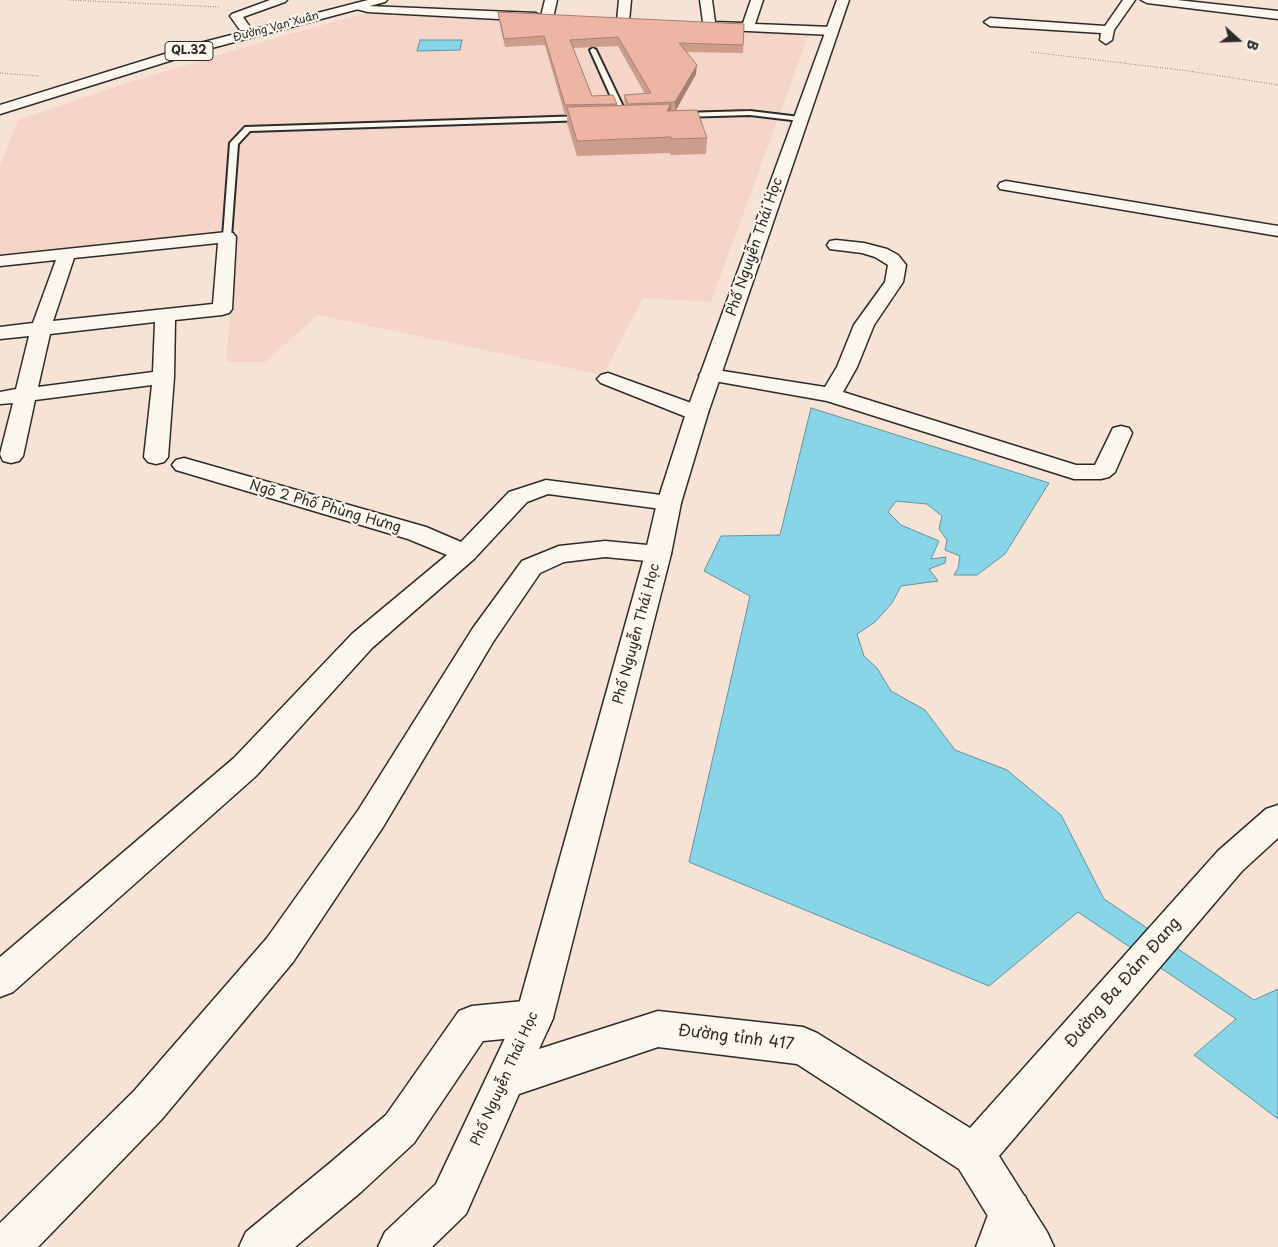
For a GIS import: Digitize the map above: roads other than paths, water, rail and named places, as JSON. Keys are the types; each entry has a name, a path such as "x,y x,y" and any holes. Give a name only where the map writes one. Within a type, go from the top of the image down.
{"main road":[{"path":"244,27 236,16 280,0"},
{"name":"Đường Vạn Xuân","path":"0,99 174,45 244,27 354,3 381,0"},
{"path":"354,3 368,9 552,18 551,0"},
{"path":"623,21 625,0"},
{"path":"706,0 709,25"},
{"path":"748,27 757,0"},
{"name":"Phố Nguyễn Thái Học","path":"400,1247 452,1199 534,1018 658,554 669,503 710,375 843,0"},
{"path":"990,22 1109,26 1129,0"},
{"path":"1146,0 1278,15"},
{"name":"Đường Vạn Xuân","path":"0,110 204,46 354,3"},
{"path":"1024,9 1027,24"},
{"path":"690,24 832,30"},
{"path":"1006,186 1278,230"},
{"path":"0,261 227,237 222,309 0,333"},
{"path":"831,394 847,367 864,325 873,310 887,295 894,282 898,265 881,253 864,248 836,244"},
{"path":"10,456 41,328 67,254"},
{"path":"156,457 163,377 165,315"},
{"path":"710,375 831,394 1074,472 1101,472 1107,467 1109,457 1121,433"},
{"path":"0,398 163,377"},
{"path":"608,379 697,413"},
{"name":"Ngõ 2 Phố Phùng Hưng","path":"184,465 417,534 465,553"},
{"path":"0,980 246,766 362,640 465,553 518,497 546,486 669,503"},
{"path":"7,1247 148,1105 280,950 371,818 483,635 531,568 559,554 595,550 658,554"},
{"name":"Đường Ba Đảm Đang","path":"974,1154 1218,874 1278,818"},
{"path":"261,1247 346,1177 400,1129 472,1024 534,1018"},
{"name":"Đường tỉnh 417","path":"506,1079 658,1029 803,1046 974,1154"},
{"path":"974,1154 1004,1229 1032,1247"}],"lane":[{"path":"593,50 624,117"},
{"path":"673,116 750,113 800,120"},
{"path":"615,117 634,117"},
{"path":"227,237 234,143 248,129 596,118"}],"water":[{"path":"420,40 462,40 460,50 417,51"},
{"path":"811,408 1049,483 1005,554 977,575 954,575 958,568 960,556 945,550 947,540 939,529 942,516 927,504 896,501 888,512 901,525 939,541 931,559 946,557 945,563 929,569 938,581 901,586 892,603 875,622 857,634 864,656 877,668 891,691 925,710 955,750 1007,770 1061,815 1104,899 1254,1000 1278,989 1278,1119 1194,1055 1236,1019 1078,912 989,986 689,862 750,596 704,571 721,536 780,535"}]}
